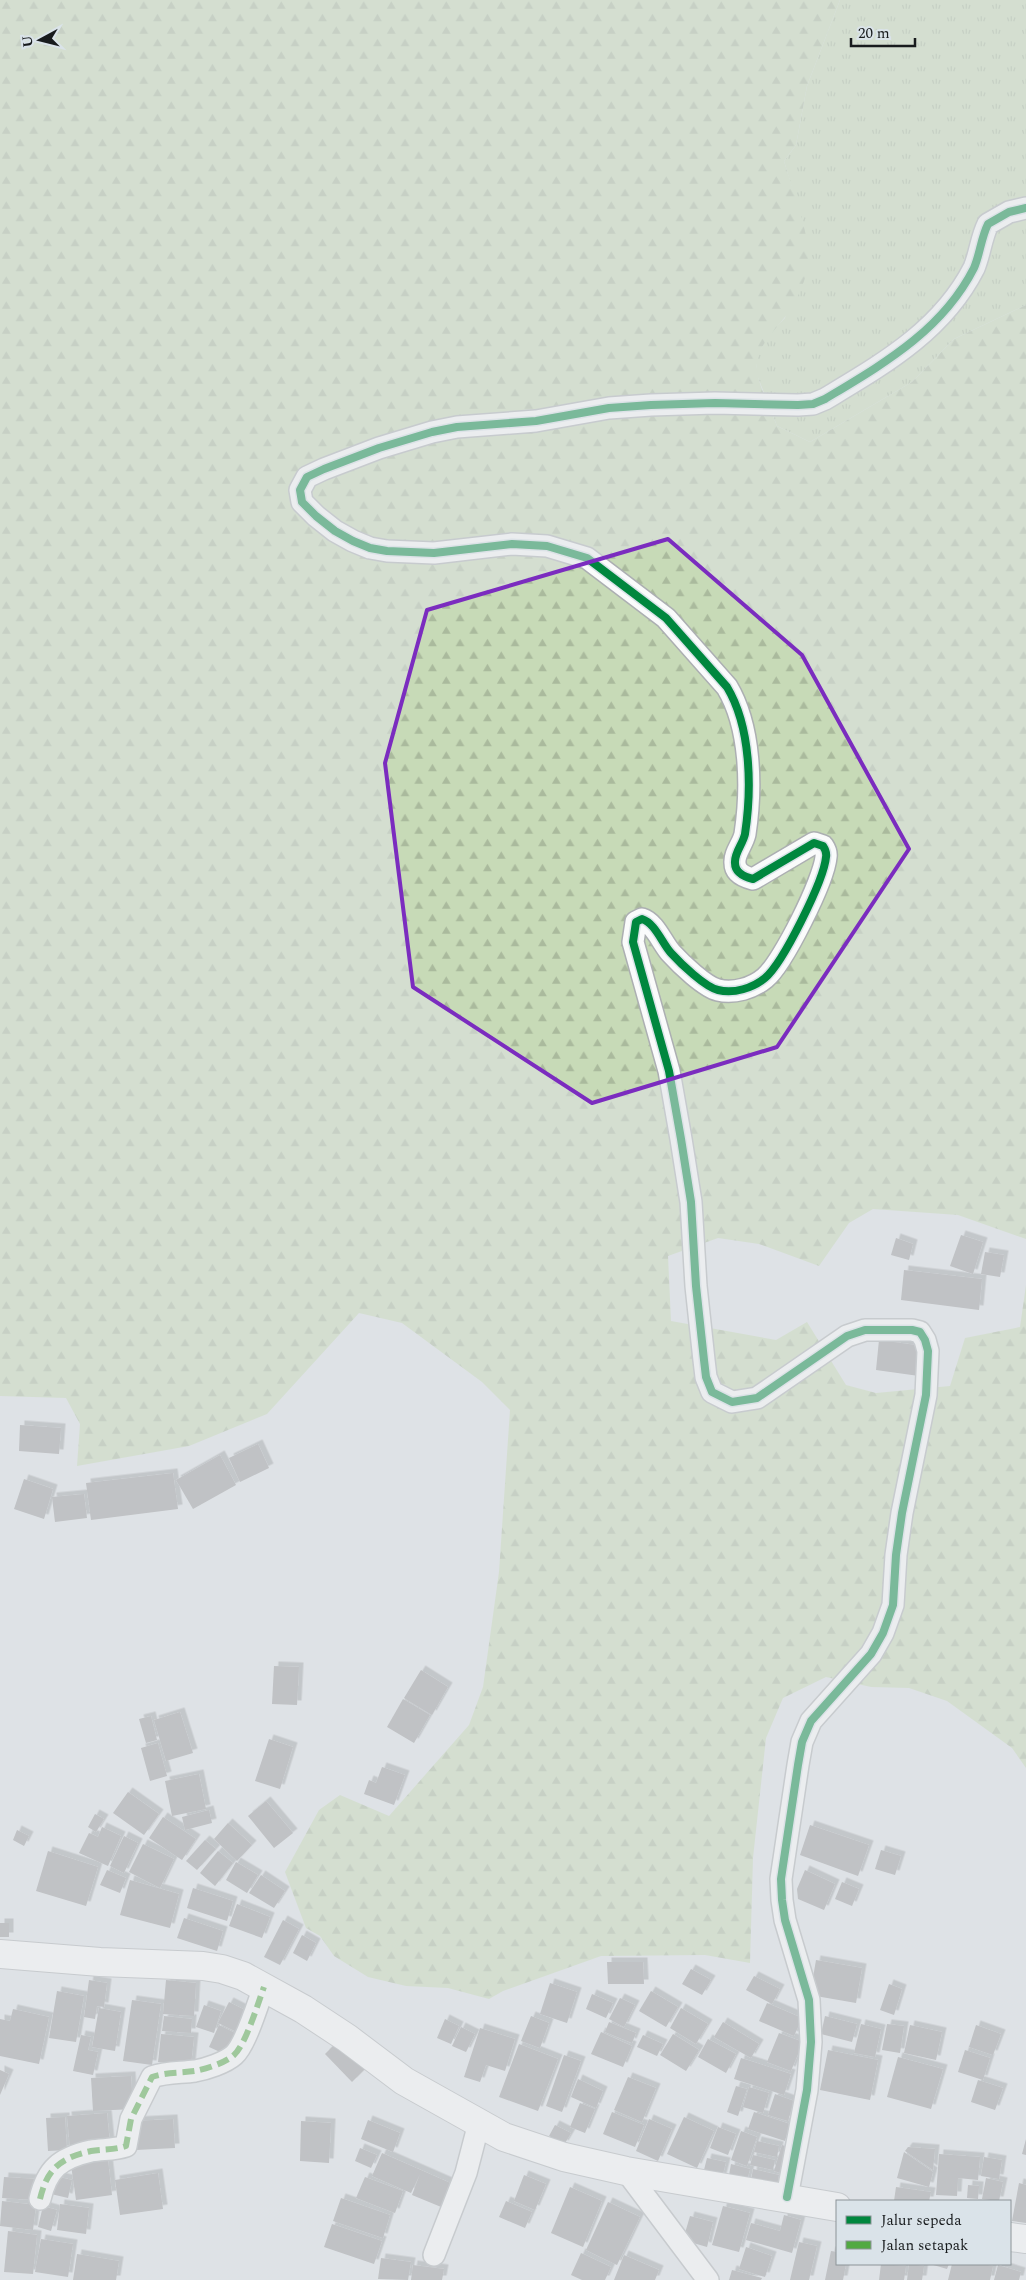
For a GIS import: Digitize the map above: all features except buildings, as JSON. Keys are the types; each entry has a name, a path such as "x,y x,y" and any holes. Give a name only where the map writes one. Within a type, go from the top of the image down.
{"main road":[{"path":"0,1954 91,1961 203,1966 243,1976 303,2009 347,2038 404,2081 504,2137 556,2154 626,2171 836,2207"},
{"path":"1011,2236 1026,2239"}],"street":[{"path":"787,2197 807,2090 811,2042 809,2000 785,1920 781,1879 798,1765 802,1742 811,1721 871,1654 883,1633 893,1605 896,1555 902,1513 926,1395 928,1351 925,1340 920,1332 912,1330 865,1330 847,1336 757,1398 732,1402 712,1392 705,1369 696,1286 691,1202 681,1140 669,1071 633,942 633,934 636,922 642,919 649,922 671,953 712,988 735,991 753,985 764,980 777,966 798,928 818,880 826,858 826,852 824,846 814,843 753,879 740,874 734,865 744,837 748,782 743,724 735,699 728,687 666,618 587,558 547,546 512,544 434,553 387,552 370,548 336,531 316,516 302,502 300,490 307,477 324,469 379,448 432,432 457,427 536,421 609,408 652,405 715,403 779,406 813,404 825,399 892,359 933,326 974,267 988,224 1009,212 1026,208"},
{"path":"40,2199 44,2181 57,2164 90,2151 126,2146 131,2119 152,2077 159,2074 196,2071 222,2062 234,2055 241,2046 264,1987"},
{"path":"434,2255 466,2173 479,2123"},
{"path":"626,2171 708,2280"}],"highlighted area":[{"path":"668,539 802,655 909,849 777,1047 592,1103 413,987 385,763 427,610"}],"green space":[{"path":"0,0 840,0 807,86 796,145 784,161 807,240 808,265 796,299 789,312 764,344 758,359 758,376 777,426 810,442 912,382 954,339 1026,305 1026,1239 958,1215 873,1209 849,1223 819,1266 759,1244 718,1238 668,1256 671,1321 776,1340 807,1322 846,1385 876,1393 950,1386 965,1338 1020,1327 1026,1285 1026,1768 1012,1748 947,1701 909,1688 871,1687 826,1677 783,1698 766,1738 753,1858 750,1963 705,1955 601,1956 503,1991 489,1999 448,1988 406,1986 368,1977 334,1956 320,1936 306,1928 285,1872 319,1810 340,1795 389,1816 469,1725 483,1687 499,1572 510,1410 482,1382 402,1323 359,1313 267,1414 189,1446 77,1466 80,1424 66,1398 0,1396"},
{"path":"840,0 1026,0 1026,305 954,339 912,382 810,442 777,426 757,375 757,356 769,334 785,318 804,228 784,161 796,145 807,86"}],"marked path":[{"path":"40,2199 51,2172 63,2161 91,2151 126,2146 131,2119 152,2077 204,2069 221,2063 234,2055 247,2033 264,1987"}],"cycle path":[{"path":"787,2197 807,2090 811,2042 809,2000 785,1920 781,1879 798,1765 802,1742 811,1721 871,1654 883,1633 893,1605 896,1555 902,1513 926,1395 928,1351 925,1340 920,1332 912,1330 865,1330 847,1336 757,1398 732,1402 712,1392 706,1377 696,1286 691,1202 681,1139 669,1071 633,942 636,922 642,919 655,929 675,958 693,975 713,988 730,991 755,985 773,969 802,921 824,868 826,852 823,846 814,843 753,879 739,872 735,866 735,859 745,834 749,778 745,739 735,703 727,687 666,618 587,558 547,546 512,544 434,553 387,551 370,548 335,531 316,516 302,502 300,490 307,477 324,469 379,448 432,432 457,427 536,421 609,408 651,405 715,403 813,404 825,399 868,373 928,328 961,290 974,268 988,224 1009,212 1026,208"}]}
